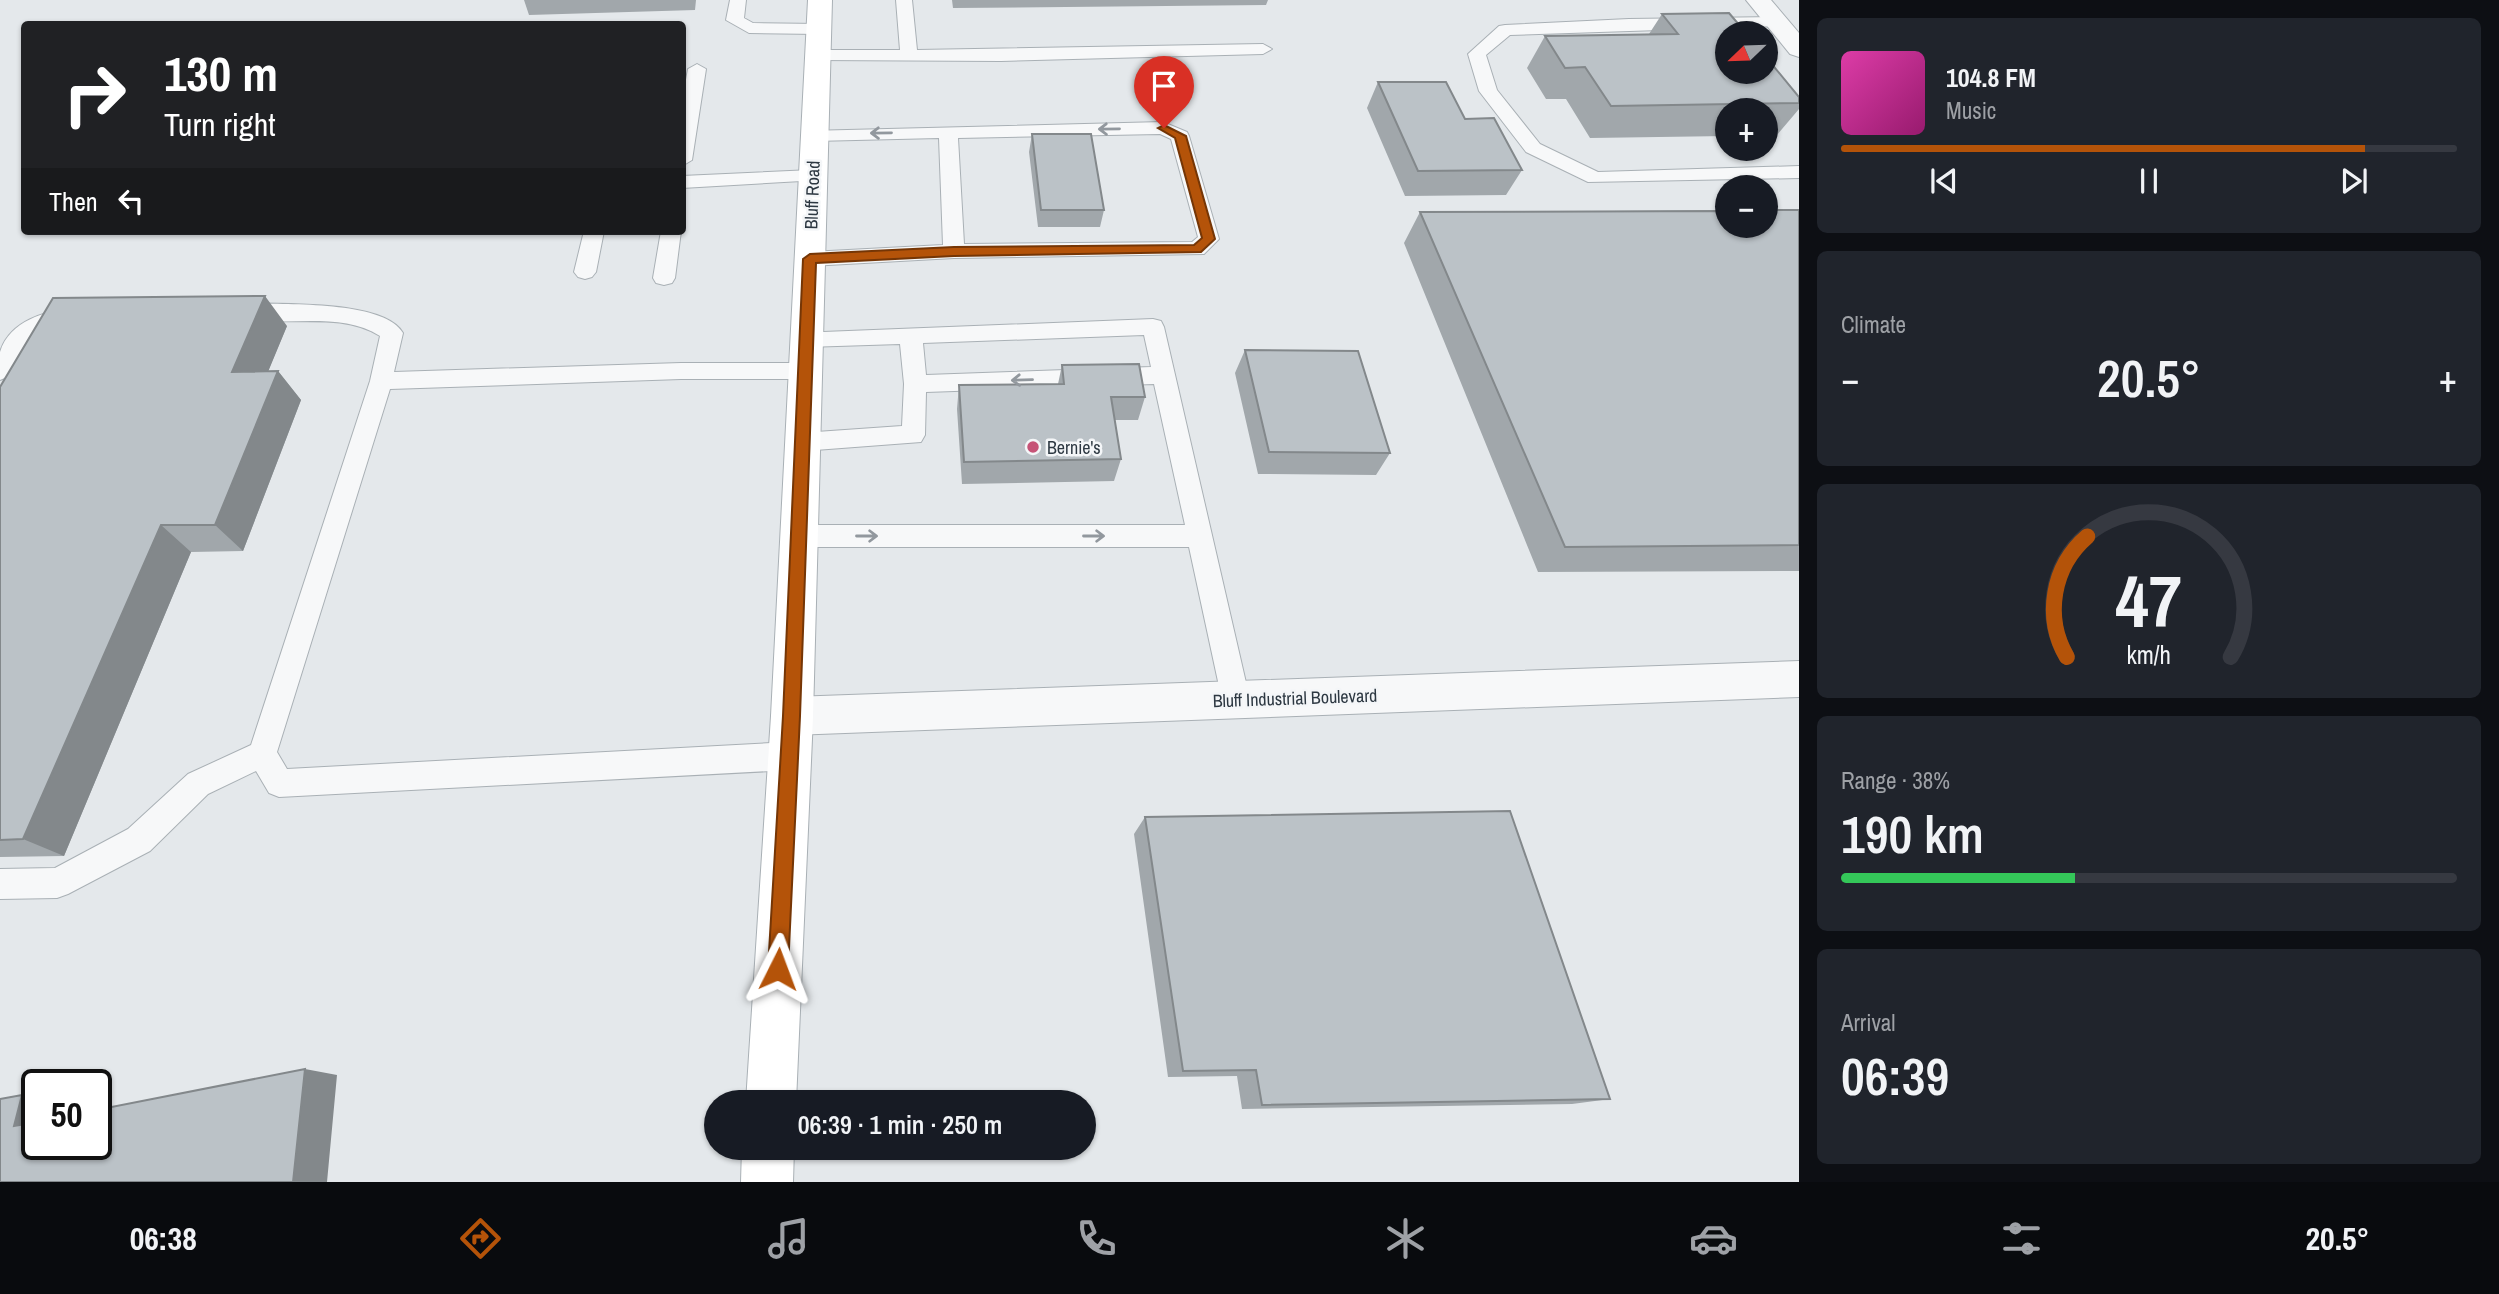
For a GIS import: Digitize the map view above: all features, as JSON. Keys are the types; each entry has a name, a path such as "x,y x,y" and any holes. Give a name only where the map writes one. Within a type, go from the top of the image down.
{"main road":[{"name":"Bluff Road","path":"772,1090 791,736 820,0"},
{"path":"766,1182 767,1160"}],"street":[{"path":"1758,0 1775,21"},
{"path":"1778,24 1799,49"},
{"name":"Bluff Industrial Boulevard","path":"791,736 1236,700 1799,679"}],"lane":[{"path":"738,0 735,20 749,28 909,56 1263,49"},
{"path":"904,0 909,56"},
{"path":"1715,23 1505,30 1477,54 1488,91 1533,148 1595,178 1799,172"},
{"path":"686,136 697,69"},
{"path":"810,259 954,251 1197,249 1209,239 1180,136 1164,128 814,135"},
{"path":"948,132 954,251"},
{"path":"686,182 812,176"},
{"path":"585,272 593,235"},
{"path":"664,278 670,235"},
{"path":"0,884 57,883 139,840 198,784 262,754 381,381 392,333 373,321 280,311 225,311"},
{"path":"0,372 25,330 63,316 100,312"},
{"path":"381,381 681,371 806,355 911,336 1153,327 1236,700"},
{"path":"802,442 913,435 915,384 911,336"},
{"path":"915,384 1164,375"},
{"path":"799,536 1199,536"},
{"path":"262,754 279,783 791,736"}],"building":[{"path":"1729,13 1736,21 1715,21 1715,84 1778,84 1778,72 1799,97 1799,103 1778,103 1778,98 1715,98 1715,104 1611,106 1585,67 1565,68 1545,36 1678,34 1662,14"},
{"path":"1378,82 1446,82 1465,119 1494,118 1522,170 1418,171"},
{"path":"1032,134 1091,134 1104,210 1041,210"},
{"path":"1778,210 1799,210 1799,545 1565,547 1420,212 1715,211 1715,238 1778,238"},
{"path":"265,296 232,372 278,371 215,525 161,525 23,839 0,840 0,387 53,298"},
{"path":"1245,350 1358,351 1390,453 1269,452"},
{"path":"1139,364 1145,397 1111,397 1121,459 964,462 959,385 1064,384 1062,365"},
{"path":"1510,811 1610,1099 1262,1105 1256,1070 1183,1071 1145,817"},
{"path":"305,1069 293,1182 0,1182 0,1099 21,1095 14,1126 21,1125 21,1160 112,1160 112,1107"}],"place":[{"name":"Bernie's","path":"1033,447"}],"route":[{"path":"778,969 792,716 810,259 954,251 1197,249 1209,239 1180,136 1164,128"}]}
